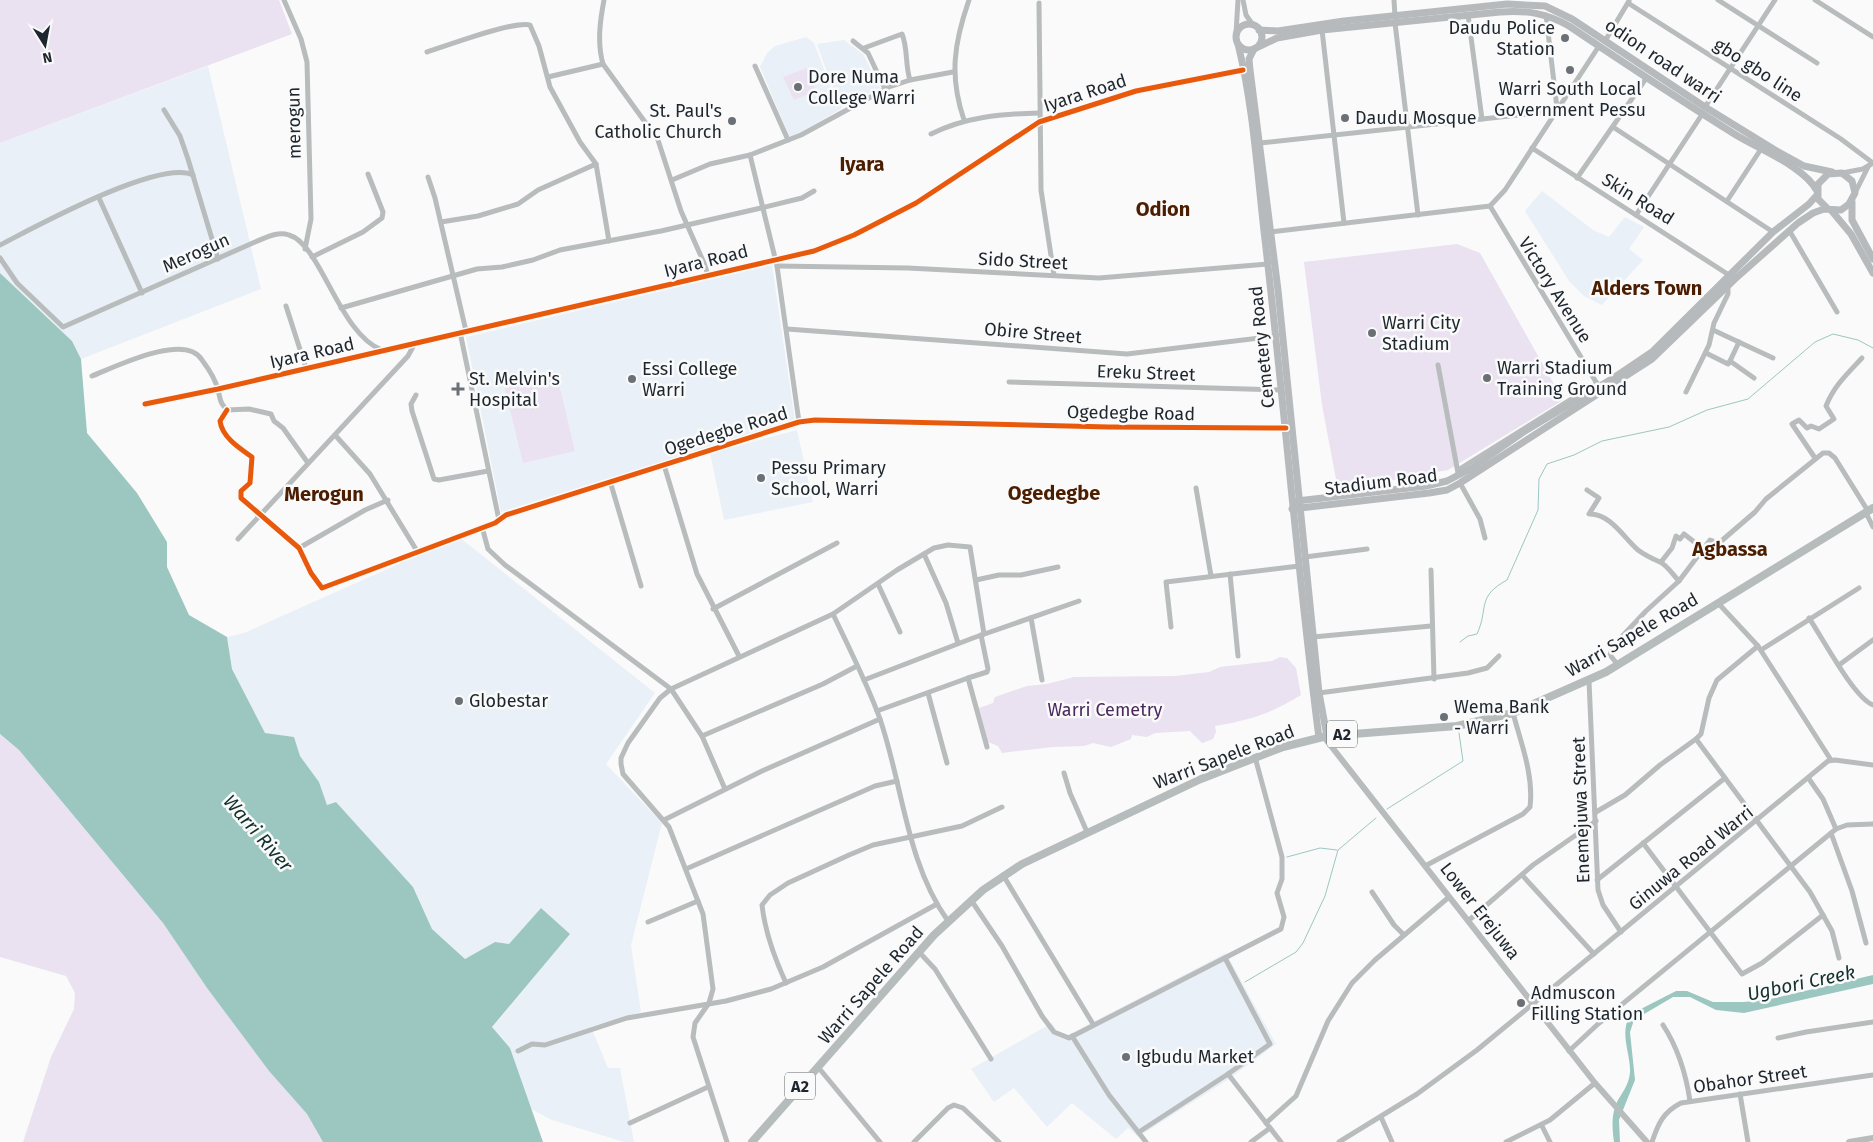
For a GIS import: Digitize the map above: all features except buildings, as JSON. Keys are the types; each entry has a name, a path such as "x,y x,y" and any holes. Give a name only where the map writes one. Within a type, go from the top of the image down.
{"highway":[{"name":"Warri Sapele Road","path":"752,1142 948,920 970,900 1004,876 1087,832 1255,757 1323,737 1457,726 1513,713 1589,681 1869,511"}],"main road":[{"name":"odion road warri","path":"1256,48 1276,38 1322,30 1507,4 1544,3 1572,19 1647,76 1704,110 1795,162 1804,166 1839,173"},
{"name":"odion road warri","path":"1256,28 1278,31 1395,19 1526,10 1546,15 1560,20 1602,43 1761,149 1800,172 1811,182 1817,193"},
{"path":"1241,27 1256,28 1261,40 1256,48 1245,50 1238,44 1236,33 1241,27"},
{"name":"Cemetery Road","path":"1238,44 1268,264 1296,505 1305,558 1323,737"},
{"name":"Cemetery Road","path":"1256,48 1249,59 1270,232 1296,505 1299,566 1323,737"},
{"path":"1873,259 1852,220 1850,211 1854,196 1852,181 1839,173 1822,178 1817,193 1821,203 1830,209 1851,234 1873,273"},
{"name":"Stadium Road","path":"1296,505 1429,494 1447,490 1459,476 1525,431 1598,385 1634,366 1663,342 1773,232 1817,193"},
{"path":"1830,209 1841,210 1854,196"},
{"name":"Stadium Road","path":"1459,476 1540,430 1638,370 1659,353 1789,230 1813,213 1830,209"}],"street":[{"name":"merogun","path":"284,0 301,39 307,62 310,219 305,249"},
{"path":"604,0 600,31 600,53 603,64 658,140 687,225 708,275"},
{"path":"964,120 953,72 959,26 969,0"},
{"path":"1236,33 1238,0"},
{"path":"1243,0 1246,15 1256,28"},
{"path":"1394,0 1418,215"},
{"path":"1718,0 1817,63"},
{"path":"1636,215 1668,163 1776,0"},
{"path":"1815,0 1873,37"},
{"path":"1270,232 1490,206 1505,190 1629,1"},
{"name":"gbo gbo line","path":"1629,1 1841,139 1871,164"},
{"path":"1039,3 1041,78 1038,113 1042,196 1054,275"},
{"path":"1468,15 1482,119"},
{"path":"1546,15 1556,110"},
{"path":"428,52 494,31 527,23 530,24 556,100 596,164 608,241"},
{"path":"1322,30 1344,223"},
{"path":"864,48 902,34 906,48 906,65 910,80"},
{"path":"853,41 864,48 885,89"},
{"path":"548,77 603,64"},
{"path":"755,66 788,140"},
{"name":"Iyara Road","path":"145,404 218,389 834,244 876,225 916,203 1039,122 1136,91 1243,70"},
{"path":"672,180 710,164 750,155 788,140 885,89 910,80 953,72"},
{"path":"1577,178 1647,76"},
{"path":"164,110 180,136 218,259"},
{"path":"1260,143 1334,133 1556,110"},
{"path":"931,134 964,120 992,115 1038,113"},
{"path":"1612,126 1773,232"},
{"name":"Skin Road","path":"1532,148 1729,275"},
{"path":"1727,201 1761,149"},
{"path":"750,155 761,208 777,266 799,422"},
{"path":"441,222 478,216 518,204 546,185 596,164"},
{"path":"1839,173 1871,164"},
{"path":"1854,196 1871,164"},
{"path":"0,245 138,180 173,173 192,175"},
{"path":"312,257 356,236 382,218 383,212 368,174"},
{"path":"428,177 441,222 466,331"},
{"path":"342,308 477,269 502,267 533,260 560,250 687,225 761,208 802,198 814,191"},
{"path":"99,198 142,293"},
{"name":"Victory Avenue","path":"1490,206 1598,385"},
{"path":"1789,230 1837,312"},
{"name":"Merogun","path":"0,258 18,283 64,327 278,234 294,237 312,257 342,308 364,339 372,347 382,350"},
{"name":"Sido Street","path":"777,266 908,268 1099,278 1268,264"},
{"path":"1686,392 1706,353 1728,294 1728,286"},
{"path":"286,306 306,368"},
{"name":"Obire Street","path":"787,329 1127,354 1277,336"},
{"path":"1713,330 1773,358"},
{"path":"460,332 499,520"},
{"path":"1706,353 1728,364 1739,342"},
{"path":"238,539 408,356 415,343"},
{"path":"92,376 170,348 196,352 202,358 218,389 220,402 227,410 249,409 271,414 308,463"},
{"path":"1815,458 1792,424 1799,420 1806,428 1811,426 1819,429 1834,419 1826,406 1835,386 1862,358"},
{"path":"1730,361 1754,378"},
{"path":"1438,365 1459,476 1477,511 1485,538"},
{"name":"Ereku Street","path":"1009,382 1282,390"},
{"path":"416,395 412,411 434,478 445,480 488,472"},
{"name":"Ogedegbe Road","path":"227,410 220,420 221,428 236,446 252,457 250,483 241,491 241,498 262,514 299,548 311,573 322,588 482,527 506,515 799,422 836,419 1109,428 1286,428"},
{"path":"335,435 370,474 388,500 417,551"},
{"path":"1618,665 1610,655 1614,645 1646,611 1679,581 1699,556 1702,548 1710,540 1720,542 1815,458 1826,452 1835,458 1869,511 1873,527"},
{"path":"664,465 698,574 713,609 738,656"},
{"path":"610,481 642,586"},
{"path":"1196,488 1211,576"},
{"path":"1587,490 1599,498 1589,514 1596,514 1606,519 1637,549 1649,558 1661,562 1679,581"},
{"path":"299,548 365,510 388,500"},
{"path":"482,527 488,549 505,565 671,688 702,736 725,789"},
{"path":"1661,562 1672,548 1676,536 1680,540 1684,534 1702,548"},
{"path":"713,609 837,543"},
{"path":"727,1142 693,1037 695,1023 709,1003 713,989 703,914 686,869 664,820 623,774 621,758 628,743 660,698 671,688 833,614 934,548 968,546 976,580 987,672 877,711"},
{"path":"1305,558 1367,549"},
{"path":"924,554 946,603 958,643"},
{"path":"1171,627 1166,582 1299,566"},
{"path":"976,580 999,575 1021,575 1058,567"},
{"path":"1431,570 1431,626 1434,679"},
{"path":"1230,574 1238,656"},
{"path":"878,584 900,632"},
{"path":"1596,812 1625,795 1660,764 1701,734 1709,698 1717,680 1760,648 1859,588"},
{"path":"864,680 958,643 1079,601"},
{"path":"1718,603 1760,648 1831,760 1873,765"},
{"path":"833,614 877,711 921,872 937,904 948,920"},
{"path":"1031,618 1042,680"},
{"path":"1809,618 1865,701 1873,705"},
{"path":"1313,637 1431,626"},
{"path":"1839,665 1873,640"},
{"path":"1319,693 1434,679 1480,671 1487,668 1499,656"},
{"path":"702,736 823,684 857,666"},
{"path":"968,678 987,747"},
{"name":"Enemejuwa Street","path":"1589,681 1596,812 1597,880 1603,906 1621,932"},
{"path":"928,693 947,763"},
{"path":"1426,866 1522,814 1530,807 1531,791 1528,771 1513,713"},
{"path":"664,820 819,745 880,720"},
{"name":"Lower Erejuwa","path":"1323,737 1534,1003 1595,1084 1647,1142"},
{"path":"1696,739 1792,866 1832,931 1839,958"},
{"path":"970,900 1002,946 1042,1016 1054,1032 1062,1037 1072,1036 1281,929 1284,924 1277,893 1282,879 1282,857 1255,757"},
{"name":"Ginuwa Road Warri","path":"1339,1142 1381,1117 1445,1074 1831,760"},
{"path":"1064,773 1070,793 1087,832"},
{"path":"1597,880 1725,778"},
{"path":"1809,779 1823,799 1855,899 1866,943"},
{"path":"686,869 875,786 897,781"},
{"path":"786,983 766,932 762,906 764,900 788,883 849,855 873,846 970,823 1002,807"},
{"path":"1468,921 1564,842 1596,821"},
{"path":"1569,1051 1710,931 1834,831 1847,825 1873,824"},
{"path":"1644,843 1742,974 1755,968 1822,915"},
{"path":"1522,875 1594,954"},
{"path":"1004,876 1093,1024"},
{"path":"1372,892 1394,925 1404,935"},
{"path":"1250,1142 1296,1096 1328,1021 1352,983 1449,897"},
{"path":"648,922 698,900"},
{"path":"518,1051 532,1044 545,1045 627,1018 709,1003 726,1002 786,983 823,968 869,944 887,931 937,904"},
{"path":"919,952 935,969 991,1059"},
{"path":"1139,1132 1228,1074 1271,1042 1226,958"},
{"path":"1778,1038 1873,1022"},
{"path":"1663,1025 1682,1064 1690,1101"},
{"path":"1072,1036 1109,1095 1146,1142"},
{"path":"818,1067 880,1142"},
{"path":"1228,1074 1281,1142"},
{"name":"Obahor Street","path":"1652,1142 1661,1119 1666,1113 1690,1101 1873,1075"},
{"path":"1506,1142 1542,1126 1595,1084"},
{"path":"630,1123 708,1087"},
{"path":"1740,1094 1748,1142"},
{"path":"914,1142 948,1108 954,1105 963,1108 999,1142"},
{"path":"1381,1117 1392,1142"},
{"path":"1542,1126 1550,1142"},
{"path":"1849,1142 1873,1138"}],"shaded area":[{"name":"Dore Numa College Warri","path":"806,37 814,43 833,93 843,105 841,109 792,137 789,136 760,67 767,53 775,46"},
{"path":"844,40 863,54 880,88 848,104 832,86 817,44"},
{"path":"208,66 261,289 81,359 72,341 0,273 0,143"},
{"path":"1542,191 1593,230 1609,237 1625,217 1644,227 1629,249 1643,260 1602,305 1584,296 1569,281 1525,211"},
{"name":"Essi College Warri","path":"772,265 795,421 501,512 466,337"},
{"name":"Pessu Primary School, Warri","path":"797,430 813,502 724,520 710,453"},
{"path":"459,537 655,693 606,764 662,823 631,945 641,1012 591,1027 608,1068 620,1068 634,1142 624,1142 552,1120 531,1109 510,1048 492,1028 570,934 541,908 509,944 495,942 465,959 432,929 413,887 336,802 327,805 319,782 300,756 294,737 265,734 232,669 227,637 244,633"},
{"name":"Igbudu Market","path":"1226,953 1276,1044 1229,1079 1138,1137 1128,1128 1116,1139 1072,1103 1047,1127 1014,1088 994,1102 971,1069 1052,1023 1058,1033 1068,1035"}],"green space":[{"path":"0,0 279,0 292,34 0,143"},
{"path":"807,68 816,91 794,100 783,77"},
{"path":"1457,244 1480,253 1563,400 1448,470 1338,490 1322,405 1304,262"},
{"path":"556,372 575,451 523,463 504,385"},
{"name":"Warri Cemetry","path":"1280,657 1287,658 1296,668 1301,695 1280,707 1260,715 1215,726 1216,732 1213,739 1202,743 1190,731 1155,733 1147,737 1132,735 1131,739 1111,747 1093,743 1084,746 1053,747 1002,753 998,746 988,742 979,708 993,703 995,697 1027,686 1047,684 1074,677 1175,676 1209,672 1220,667 1272,661"},
{"path":"0,734 19,750 163,923 207,988 269,1071 307,1114 323,1142 23,1142 51,1057 74,1009 75,993 66,976 0,957"}],"water":[{"name":"Warri River","path":"0,273 72,341 81,359 87,433 137,493 167,542 167,567 189,615 227,637 232,669 265,733 294,737 300,756 319,782 327,805 336,802 413,887 432,929 465,959 495,942 509,944 541,908 570,934 492,1027 510,1048 543,1142 323,1142 307,1114 269,1071 207,988 163,923 19,750 0,734"},
{"path":"1873,975 1873,984 1744,1013 1716,1010 1690,997 1673,997 1634,1020 1630,1032 1635,1080 1619,1120 1620,1142 1614,1142 1614,1110 1626,1087 1630,1072 1625,1034 1628,1019 1633,1013 1676,991 1687,991 1713,1002 1743,1002 1766,1000"}],"waterway":[{"path":"1460,642 1468,636 1477,634 1487,598 1497,586 1507,580 1538,510 1539,479 1547,464 1574,455 1602,441 1669,427 1707,410 1748,399 1815,342 1833,334 1858,340 1873,348"},
{"path":"1387,809 1463,761 1459,733"},
{"path":"1245,982 1296,952 1303,943 1325,896 1338,850 1376,818"},
{"path":"1287,857 1320,848 1337,850"}],"cycle path":[{"path":"145,404 218,389 814,251 854,235 916,203 1039,122 1136,91 1243,70"},
{"path":"227,410 220,421 221,427 232,442 252,457 250,483 241,491 241,498 299,548 311,573 322,588 495,523 506,515 799,422 815,420 1109,427 1286,428"}],"place":[{"name":"Daudu Police Station","path":"1565,38"},
{"name":"Warri South Local Government Pessu","path":"1570,70"},
{"name":"Dore Numa College Warri","path":"798,87"},
{"name":"Daudu Mosque","path":"1345,118"},
{"name":"St. Paul's Catholic Church","path":"732,121"},
{"name":"Warri City Stadium","path":"1372,333"},
{"name":"Warri Stadium Training Ground","path":"1487,378"},
{"name":"Essi College Warri","path":"632,379"},
{"name":"St. Melvin's Hospital","path":"458,389"},
{"name":"Pessu Primary School, Warri","path":"761,478"},
{"name":"Globestar","path":"459,701"},
{"name":"Wema Bank - Warri","path":"1444,717"},
{"name":"Admuscon Filling Station","path":"1521,1003"},
{"name":"Igbudu Market","path":"1126,1057"}],"district":[{"name":"Iyara","path":"862,164"},
{"name":"Odion","path":"1163,209"},
{"name":"Alders Town","path":"1647,288"},
{"name":"Ogedegbe","path":"1054,493"},
{"name":"Merogun","path":"324,494"},
{"name":"Agbassa","path":"1730,549"}],"water label":[{"name":"Ugbori Creek","path":"1801,983"}]}
